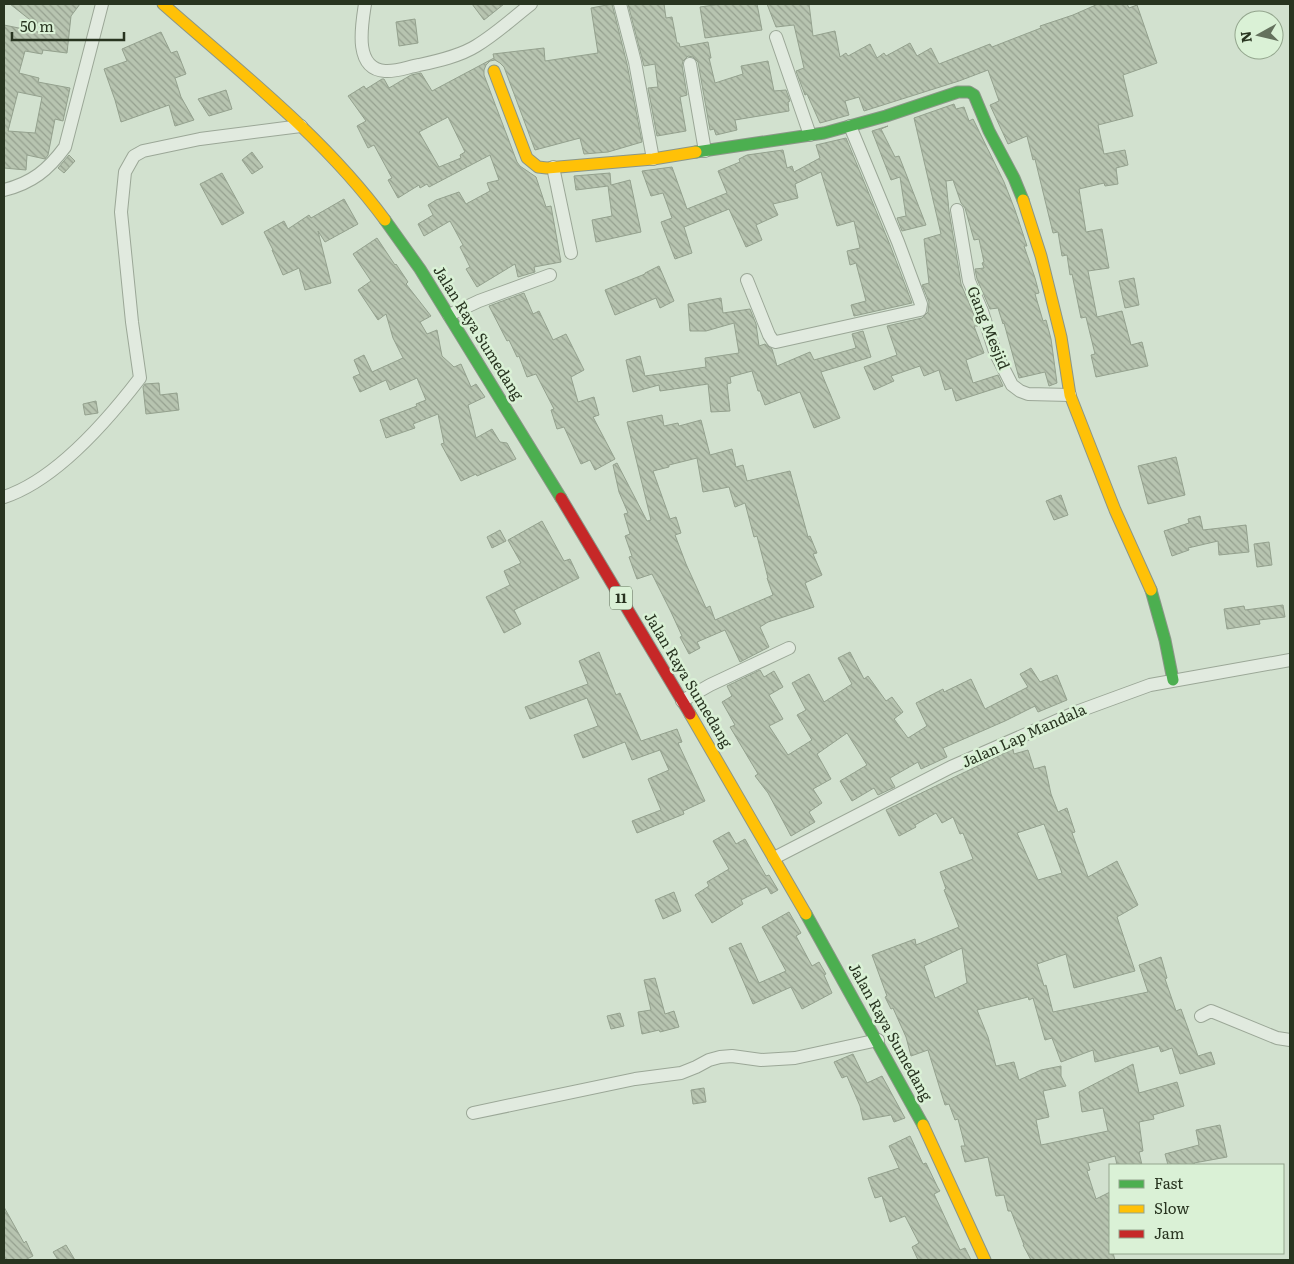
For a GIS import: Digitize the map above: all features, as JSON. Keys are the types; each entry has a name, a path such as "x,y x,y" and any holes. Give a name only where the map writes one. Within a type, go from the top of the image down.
{"main road":[{"name":"Jalan Raya Sumedang","path":"162,4 301,126 367,196 420,269 528,442 739,796 878,1040 915,1108 953,1188 984,1260"},
{"path":"494,71 527,158 538,167 553,168 653,159 810,135 886,116 958,92 969,92 974,95 989,131 1014,178 1030,223 1041,256 1061,337 1070,395 1115,510 1150,586 1165,640 1173,680"}],"street":[{"path":"4,190 31,180 53,164 66,147 102,4"},
{"path":"365,4 361,29 362,49 371,65 378,70 386,72 454,56 475,47 531,4"},
{"path":"620,4 639,80 653,159"},
{"path":"776,38 810,135"},
{"path":"690,64 705,152"},
{"path":"4,497 38,481 67,458 140,378 132,322 121,212 125,172 134,156 143,151 200,139 301,126"},
{"path":"747,280 773,341 776,342 920,310 921,304 898,242 850,126"},
{"path":"553,168 571,253"},
{"name":"Gang Mesjid","path":"957,210 969,281 982,312 995,352 1012,385 1028,394 1070,395"},
{"path":"449,315 479,301 550,274"},
{"path":"682,701 710,685 790,648"},
{"name":"Jalan Lap Mandala","path":"774,858 960,763 1079,711 1150,685 1290,660"},
{"path":"1201,1016 1211,1011 1277,1038 1290,1040"},
{"path":"473,1113 635,1079 681,1072 720,1057 732,1056 761,1060 794,1058 878,1040"}],"building":[{"path":"10,4 80,4 71,16 67,53 43,50 42,54 25,51 19,73 39,78 38,82 70,88 63,121 55,119 48,155 45,159 27,155 26,170 4,168 4,25 48,34","holes":["18,92 42,97 35,133 8,131"]},
{"path":"472,4 504,4 484,20"},
{"path":"612,4 627,64 642,142 608,152 584,154 580,138 535,150 504,67 495,60 490,61 486,65 484,75 517,162 536,177 546,207 551,206 561,262 534,267 535,272 518,277 515,264 477,287 466,269 470,267 460,247 463,245 450,221 424,236 418,224 433,215 428,205 436,200 459,192 466,204 490,191 487,183 499,180 490,155 429,187 427,184 420,188 419,185 398,198 388,180 392,178 374,145 368,148 357,126 366,121 348,96 364,86 366,89 382,79 384,79 389,88 411,75 421,73 432,91 494,58 493,54 544,48 545,61 598,53 591,8","holes":["448,117 465,152 460,155 461,158 439,167 419,132"]},
{"path":"628,4 664,4 666,18 672,17 677,43 679,43 680,47 708,42 711,58 709,58 715,83 743,74 741,66 768,61 774,91 786,90 790,101 788,102 789,111 735,120 737,130 716,135 714,129 710,130 698,62 693,57 688,56 682,65 687,95 680,97 686,131 657,136 648,88 658,87 655,64 644,66"},
{"path":"721,4 757,4 762,30 705,38 700,7"},
{"path":"767,4 809,4 813,36 835,31 840,57 846,53 848,56 870,44 877,58 884,53 886,56 910,43 917,56 931,48 939,64 990,44 992,47 1098,4 1127,4 1129,8 1137,5 1157,63 1123,75 1133,116 1098,125 1104,154 1125,150 1128,165 1116,168 1118,184 1105,186 1104,183 1079,189 1086,232 1102,229 1109,268 1088,271 1097,317 1122,311 1131,345 1142,342 1148,366 1096,377 1091,355 1095,354 1086,317 1081,318 1067,255 1062,256 1058,232 1053,233 1035,159 1033,160 1027,136 1008,144 990,105 999,101 988,70 864,111 859,97 845,101 849,115 820,123 807,94 805,95 796,71 804,68 794,25 776,27"},
{"path":"415,19 418,43 399,46 396,22"},
{"path":"161,32 171,53 177,51 186,74 175,78 181,97 194,120 175,126 169,105 121,122 104,69 127,61 122,49"},
{"path":"226,90 232,109 209,116 198,99"},
{"path":"954,104 956,109 964,107 969,121 973,119 1004,182 1015,210 1027,246 1024,246 1039,293 1035,294 1043,321 1046,320 1051,339 1057,383 1049,386 1045,372 1019,378 998,308 990,309 977,279 975,269 984,268 979,239 974,240 965,208 961,203 953,180 946,181 961,284 977,322 978,326 974,326 984,353 966,360 973,383 998,375 1003,386 956,401 952,388 945,390 939,370 924,376 920,366 891,376 894,381 874,390 864,367 897,355 887,326 922,318 928,312 929,302 922,285 929,283 924,239 941,234 914,118"},
{"path":"888,126 881,129 895,157 899,156 926,225 902,231 897,218 906,216 900,177 891,180 872,131"},
{"path":"846,138 912,303 854,316 851,305 866,301 856,263 850,265 847,251 860,248 854,221 837,226 821,172 795,184 798,198 773,204 778,215 756,225 762,240 746,247 729,209 684,227 692,253 675,259 661,222 672,218 663,193 651,196 642,171 672,167 687,209 727,193 718,171 740,162 739,159 747,155 783,150 787,168 792,166 794,172 820,158 816,145"},
{"path":"252,152 263,167 252,174 242,160"},
{"path":"69,155 75,161 64,173 58,168"},
{"path":"222,173 244,213 222,225 200,184"},
{"path":"610,173 611,185 630,180 641,232 596,242 592,220 612,216 608,186 576,190 574,176"},
{"path":"344,199 358,224 325,242 318,231 331,283 305,290 299,268 283,275 264,232 284,221 288,229 309,215 311,218"},
{"path":"377,238 408,282 406,284 431,316 420,322 427,334 437,330 442,356 454,367 461,364 471,387 476,384 485,397 468,405 476,438 492,429 500,442 507,443 516,459 461,481 441,444 444,443 438,414 413,424 415,428 386,438 380,420 417,406 416,404 426,400 417,378 390,390 386,380 360,392 353,377 360,374 354,360 364,355 372,372 403,358 393,338 386,314 378,320 358,290 371,281 353,254"},
{"path":"659,266 674,301 660,308 656,298 615,315 605,290 645,274"},
{"path":"1134,278 1139,305 1125,308 1119,281"},
{"path":"524,293 533,314 539,311 553,340 566,334 584,370 571,377 578,402 594,397 599,415 593,417 615,459 595,470 590,460 581,464 564,427 557,429 551,410 554,409 536,374 527,377 519,356 517,357 509,340 507,341 489,306"},
{"path":"721,298 723,313 750,309 756,324 759,346 765,344 772,349 777,366 810,352 814,360 856,348 852,334 863,331 871,357 821,372 840,418 814,428 800,392 765,405 760,391 758,391 752,371 730,377 731,383 727,384 730,411 711,412 708,384 660,391 659,385 633,392 626,360 640,356 645,376 706,367 705,358 739,353 734,323 706,331 690,331 688,304"},
{"path":"159,383 160,395 177,393 179,410 146,414 143,387 145,384"},
{"path":"96,401 98,413 85,415 83,404"},
{"path":"662,415 664,426 678,423 679,426 701,420 710,455 732,449 736,467 743,465 747,481 790,471 808,537 810,536 817,553 813,554 822,575 805,583 814,607 768,622 760,627 769,647 740,662 725,630 697,642 700,648 689,654 652,574 637,579 629,557 632,556 625,536 630,534 624,514 628,513 619,492 613,465 617,463 647,521 651,520 627,422","holes":["697,458 703,492 729,487 735,507 745,503 754,537 757,536 773,595 715,620 710,606 706,608 686,564 675,535 681,533 676,517 670,519 653,471"]},
{"path":"1176,457 1185,495 1148,504 1138,466"},
{"path":"1061,495 1068,515 1054,520 1046,501"},
{"path":"1200,516 1203,530 1246,525 1249,552 1219,555 1218,541 1188,548 1189,550 1172,556 1164,531 1189,523 1188,519"},
{"path":"542,521 564,561 570,559 579,578 514,610 521,624 504,633 486,597 510,585 504,571 521,563 508,540"},
{"path":"500,530 506,541 492,548 487,537"},
{"path":"1269,542 1272,565 1257,567 1254,544"},
{"path":"1283,605 1285,617 1259,620 1260,624 1227,629 1224,609 1244,606 1245,610"},
{"path":"599,652 616,695 620,693 641,741 677,729 682,742 678,743 705,801 683,811 684,814 637,833 632,821 661,810 648,779 669,770 660,750 632,760 625,742 583,758 574,735 598,726 587,698 530,719 525,707 588,684 579,661"},
{"path":"850,652 864,679 868,676 886,701 892,697 903,712 894,719 908,738 927,726 916,703 943,689 944,692 971,679 985,709 1028,687 1020,674 1031,668 1040,682 1057,675 1067,700 1038,712 1035,706 943,748 947,757 921,769 918,762 890,778 895,787 878,795 874,788 852,801 840,781 867,765 847,733 817,754 831,779 813,789 822,803 809,812 815,822 791,836 768,793 755,776 758,774 730,727 735,725 722,702 732,696 727,686 760,670 764,677 774,671 783,687 769,695 783,719 769,726 788,755 812,740 797,715 806,710 792,683 809,674 824,702 852,684 838,658"},
{"path":"1013,749 1014,754 1028,750 1034,769 1045,766 1051,794 1058,812 1067,808 1075,832 1072,833 1088,877 1117,861 1138,905 1117,917 1135,971 1074,988 1066,954 1037,964 1044,986 1046,985 1053,1012 1148,992 1139,965 1161,957 1167,978 1165,979 1176,1011 1181,1009 1198,1056 1211,1052 1215,1064 1180,1074 1172,1048 1161,1052 1159,1046 1095,1062 1093,1050 1061,1062 1052,1038 1045,1040 1033,998 1029,1000 1028,997 977,1010 988,1037 996,1066 1014,1062 1019,1080 1041,1070 1061,1066 1061,1076 1066,1086 1043,1091 1049,1117 1036,1120 1041,1145 1108,1131 1103,1108 1082,1112 1079,1092 1133,1064 1139,1093 1177,1082 1184,1106 1153,1115 1154,1119 1139,1122 1143,1151 1139,1152 1142,1164 1117,1164 1115,1156 1088,1163 1090,1170 1087,1171 1096,1199 1109,1192 1109,1254 1113,1254 1115,1260 1031,1260 1023,1245 1011,1211 1008,1211 1004,1195 996,1196 988,1157 965,1162 961,1146 965,1146 958,1119 955,1120 949,1104 945,1105 928,1050 911,1056 906,1037 893,1008 891,1009 885,997 887,996 872,955 915,939 916,945 959,927 944,890 946,889 940,872 973,859 963,833 960,834 953,817 942,823 936,813 899,836 886,810","holes":["1044,824 1062,873 1038,880 1017,833","962,948 967,983 935,998 924,966"]},
{"path":"729,832 736,844 745,839 766,876 769,875 778,890 771,894 767,887 741,900 743,904 712,923 695,895 709,886 707,882 729,869 713,841"},
{"path":"674,892 681,911 663,919 655,900"},
{"path":"789,912 801,933 796,936 812,966 819,962 826,974 824,975 832,993 802,1009 791,987 753,1004 729,948 741,943 759,983 786,971 762,927"},
{"path":"655,978 665,1014 674,1011 679,1027 642,1034 638,1012 651,1010 644,980"},
{"path":"620,1013 624,1026 611,1029 607,1016"},
{"path":"853,1054 867,1083 882,1076 905,1118 894,1122 891,1115 863,1120 860,1106 847,1076 842,1078 834,1062"},
{"path":"704,1088 706,1102 693,1104 691,1090"},
{"path":"1220,1125 1227,1157 1194,1164 1168,1164 1165,1154 1199,1145 1196,1130"},
{"path":"910,1136 923,1164 926,1163 940,1191 934,1194 960,1250 965,1248 971,1260 918,1260 912,1247 919,1243 905,1216 890,1222 882,1196 875,1198 868,1178 899,1168 889,1146"},
{"path":"4,1207 24,1243 26,1241 33,1256 25,1260 4,1260"},
{"path":"66,1245 75,1260 58,1260 53,1252"}],"traffic: fast":[{"path":"696,152 824,133 886,116 958,92 969,92 974,95 989,131 1014,178 1023,200"},
{"path":"385,220 420,269 561,498"},
{"path":"1151,590 1165,640 1173,680"},
{"path":"806,914 923,1125"}],"traffic: slow":[{"path":"163,4 251,80 308,133 361,190 385,220"},
{"path":"494,71 527,158 538,167 547,168 653,159 696,152"},
{"path":"1023,200 1041,256 1061,337 1070,395 1115,510 1151,590"},
{"path":"690,714 806,914"},
{"path":"923,1125 985,1260"}],"traffic: jam":[{"path":"561,498 690,714"}]}
